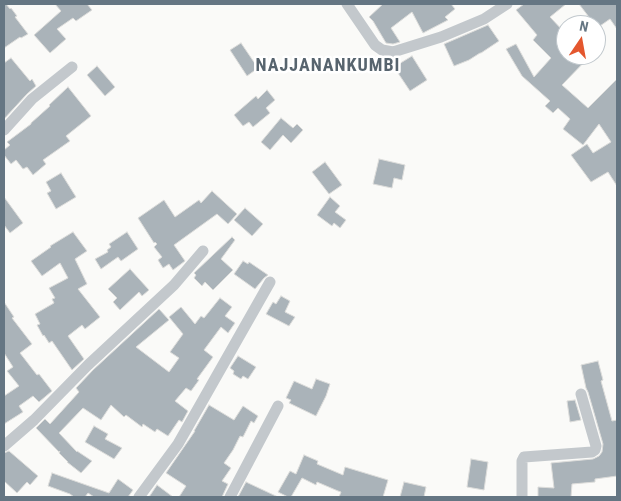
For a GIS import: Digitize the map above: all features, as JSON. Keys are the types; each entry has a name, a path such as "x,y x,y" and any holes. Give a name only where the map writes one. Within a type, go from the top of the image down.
{"street":[{"path":"347,4 375,45 382,50 393,52 441,37 484,18 507,4"},
{"path":"4,130 32,99 72,68"},
{"path":"4,446 34,420 88,365 174,285 203,251"},
{"path":"139,497 178,444 270,282"},
{"path":"522,497 522,461 524,457 592,452 595,450 596,446 581,394"},
{"path":"230,497 278,406"}],"building":[{"path":"4,4 11,8 17,16 15,17 28,34 4,48"},
{"path":"55,4 87,4 92,10 76,21 73,18 57,29 66,39 50,53 34,35 61,11"},
{"path":"383,4 451,4 455,9 445,17 448,20 423,33 412,12 391,28 400,42 393,44 386,43 369,17"},
{"path":"524,4 566,4 550,17 556,23 556,65 581,65 562,85 588,108 617,79 617,186 608,172 591,182 571,155 587,144 593,153 611,142 599,124 583,145 563,129 570,119 558,108 553,113 545,106 550,101 522,76 506,49 516,44 534,77 551,58 533,40 537,35 516,10"},
{"path":"579,4 617,4 617,29 610,19 606,22 606,15 587,15"},
{"path":"488,25 499,41 469,60 454,66 444,44"},
{"path":"241,43 258,68 247,76 230,50"},
{"path":"412,56 427,80 410,91 394,67"},
{"path":"11,58 30,81 32,79 36,86 4,119 4,63"},
{"path":"97,66 115,87 105,96 87,75"},
{"path":"68,87 91,116 66,136 70,141 43,160 46,164 33,175 27,167 23,169 16,160 11,164 4,155 4,150 10,145 7,142 31,124"},
{"path":"267,90 275,100 266,108 270,113 253,127 249,122 243,126 234,115 256,96 258,99"},
{"path":"281,118 293,128 297,124 303,130 291,143 283,135 270,150 261,142"},
{"path":"379,159 405,165 402,180 394,178 392,188 373,184"},
{"path":"325,162 342,185 329,194 312,172"},
{"path":"61,173 76,197 56,209 47,193 51,191 46,182"},
{"path":"212,191 237,214 228,224 217,214 174,245 185,261 173,270 169,264 163,268 158,260 162,257 154,247 157,244 154,243 138,218 164,200 175,217 199,200 201,203"},
{"path":"4,197 23,223 10,233 4,225"},
{"path":"330,197 340,206 335,212 346,220 340,228 334,223 332,226 317,215"},
{"path":"245,208 263,224 252,236 234,220"},
{"path":"73,232 87,251 75,259 87,284 78,289 100,317 85,329 82,325 68,336 84,359 72,370 52,341 49,343 43,336 37,325 40,324 35,314 54,303 52,299 55,298 49,288 68,278 60,263 42,276 31,261 50,246"},
{"path":"127,232 138,249 121,261 118,257 101,269 95,259 108,252 107,250 111,247 109,244"},
{"path":"232,237 235,240 221,259 233,270 213,290 205,282 202,286 194,278 196,275 194,273"},
{"path":"243,261 248,264 249,262 268,275 255,289 234,274"},
{"path":"130,269 149,290 142,296 139,292 120,310 113,302 117,298 108,289"},
{"path":"281,296 290,301 285,312 295,317 289,326 266,314 273,302 276,304"},
{"path":"220,298 232,307 225,316 235,323 228,333 221,327 204,350 213,357 191,391 186,388 175,401 188,411 182,422 179,420 168,436 157,429 155,432 143,424 142,427 126,415 124,417 111,405 101,420 83,408 59,433 77,452 92,461 81,473 67,462 59,453 60,451 36,428 45,419 50,424 79,392 76,388 93,370 159,309 169,320 136,347 169,372 179,358 170,352 183,334 169,317 181,307 195,324 201,316 204,318"},
{"path":"4,302 14,317 12,318 32,344 20,353 52,391 39,402 33,396 19,406 23,412 4,424 4,396 19,386 7,371 13,367 4,353"},
{"path":"238,356 256,367 248,379 243,376 241,379 233,374 234,371 230,368"},
{"path":"598,361 603,380 601,381 612,421 617,420 617,476 595,479 595,482 572,484 571,497 538,497 538,487 554,488 551,463 593,459 602,452 603,444 581,365"},
{"path":"316,379 330,384 316,416 289,403 291,400 286,398 294,381 312,389"},
{"path":"575,400 581,420 570,422 567,401"},
{"path":"209,405 234,420 243,406 258,416 254,423 251,421 243,437 240,436 224,463 231,468 222,481 228,484 222,497 179,497 186,486 166,473 195,431"},
{"path":"94,426 108,434 105,439 122,448 114,459 85,442"},
{"path":"9,451 38,476 30,485 27,482 17,493 4,481 4,453"},
{"path":"304,455 318,461 317,464 343,475 345,467 388,480 383,497 339,497 341,492 317,482 316,485 302,478 291,497 278,492 290,471 296,474"},
{"path":"471,459 488,462 484,490 467,487"},
{"path":"52,473 109,493 118,479 133,490 128,497 94,497 88,493 85,497 74,497 48,486"},
{"path":"246,482 278,497 238,497"},
{"path":"404,482 426,487 424,497 400,497"},
{"path":"157,485 173,497 149,497"}],"district":[{"name":"NAJJANANKUMBI","path":"328,66"}]}
